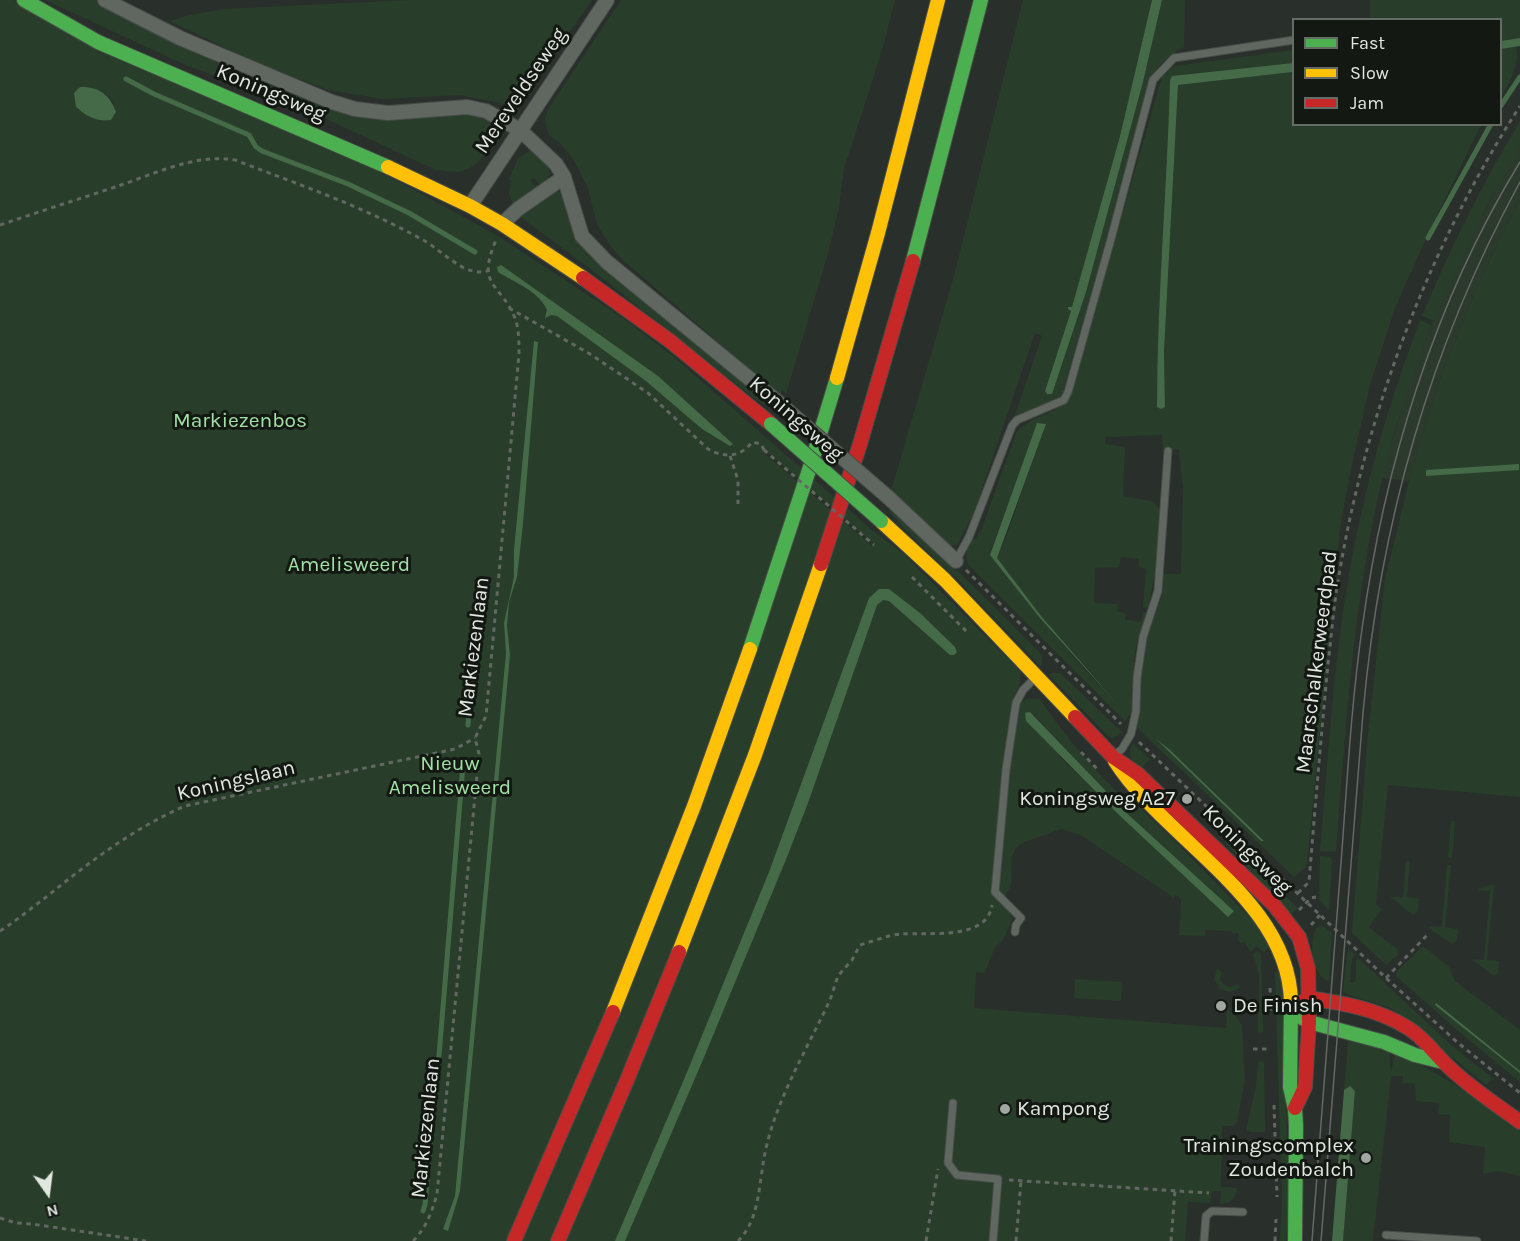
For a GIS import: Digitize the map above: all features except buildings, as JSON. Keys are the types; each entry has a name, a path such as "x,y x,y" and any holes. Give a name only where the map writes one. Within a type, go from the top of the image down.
{"main road":[{"name":"Koningsweg","path":"24,0 98,42 366,156 502,224 587,281 670,341 771,424 945,580 1113,757 1138,774 1274,905 1299,937 1308,968 1309,1022 1305,1087 1295,1108"},
{"path":"514,1241 605,1033 652,918 773,582 838,380 902,149 938,0"},
{"path":"558,1241 649,1030 712,869 813,589 878,384 911,270 981,0"},
{"name":"Koningsweg","path":"1113,757 1128,784 1261,918 1283,953 1290,980 1292,1012 1289,1033 1290,1088 1295,1108"},
{"path":"1443,1062 1415,1055 1384,1042 1309,1022 1292,1012 1308,998 1354,1006 1397,1022 1423,1038 1443,1062 1520,1122"},
{"path":"1295,1108 1297,1200 1295,1241"}],"street":[{"name":"Koningsweg","path":"105,0 180,38 332,102 355,109 388,112 467,106 486,111 520,130 556,164 564,177 582,236 607,262 778,402 889,498 956,561"},
{"name":"Mereveldseweg","path":"470,206 607,0"},
{"path":"502,224 518,209 564,177"}],"lane":[{"path":"956,561 969,537 1012,426 1017,420 1064,400 1068,392 1153,80 1174,58 1292,40"},
{"path":"1113,757 1122,749 1131,734 1136,711 1137,678 1143,637 1158,591 1168,451"},
{"path":"1015,932 1016,925 1021,918 995,892 1006,770 1016,703 1023,690 1037,676"},
{"path":"954,1103 948,1163 957,1175 998,1179 993,1241"},
{"path":"1204,1241 1206,1216 1212,1210 1243,1212"},
{"path":"1386,1235 1477,1241"}],"path":[{"name":"Maarschalkerweerdpad","path":"1298,893 1309,882 1323,715 1337,588 1358,485 1373,426 1434,265 1481,171 1520,106"},
{"path":"0,225 176,167 214,158 236,160 360,207 425,241 468,270 477,273 487,271 490,253 502,224"},
{"name":"Markiezenlaan","path":"413,1241 421,1233 432,1213 437,1194 479,754 475,738 486,716 519,354 515,320 491,284 487,271"},
{"path":"509,308 590,354 648,393 708,449 718,455 730,456 743,452 752,442 761,444 764,450 876,546 880,544"},
{"path":"730,456 737,471 738,504"},
{"path":"956,561 1054,660 1386,978 1457,1042 1520,1093"},
{"path":"910,574 975,640"},
{"name":"Koningslaan","path":"0,931 20,919 45,897 136,831 159,817 185,806 455,749 475,738"},
{"path":"738,1241 749,1226 761,1184 769,1135 778,1111 830,1000 834,983 860,945 900,934 934,934 977,927 986,922 991,912 995,892"},
{"path":"1386,978 1428,934"},
{"path":"1253,1049 1273,1049"},
{"path":"926,1241 939,1162 948,1163"},
{"path":"998,1179 1209,1193"},
{"path":"1016,1241 1021,1181"},
{"path":"1171,1241 1174,1190"},
{"path":"0,1218 16,1223 146,1241"}],"shaded area":[{"path":"1152,0 1162,0 1143,82 1086,292 1052,394 1047,394 1045,391 1071,311 1068,307 1072,307 1120,136"},
{"path":"1520,38 1520,46 1502,49 1502,41"},
{"path":"1292,63 1292,72 1178,85 1164,352 1165,407 1161,409 1157,407 1157,366 1172,76"},
{"path":"80,87 93,88 107,96 116,112 111,120 92,118 76,107 74,93"},
{"path":"1520,143 1520,200 1472,299 1440,379 1409,481 1381,478 1411,377 1446,287"},
{"path":"501,265 658,376 733,444 730,446 702,429 646,381 557,316 551,315 545,318 547,310 544,304 526,288 498,272 497,267"},
{"path":"534,341 538,342 523,524 517,577 509,602 507,625 510,655 460,1191 448,1231 443,1229 455,1196 506,653 504,623 514,577 514,550"},
{"path":"1037,423 1046,424 997,558 1041,616 1121,708 1040,618 990,555"},
{"path":"1519,464 1519,470 1426,476 1426,470"},
{"path":"879,589 889,589 920,613 955,647 957,652 950,655 889,601 883,600 877,605 787,857 625,1241 615,1241 769,872 869,598"},
{"path":"1030,712 1105,790 1109,797 1234,911 1228,917 1117,813 1026,721 1025,713"},
{"path":"1156,739 1169,749 1264,841 1261,841"},
{"path":"1436,1003 1520,1071 1520,1073 1435,1005"},
{"path":"1350,1086 1355,1091 1343,1241 1332,1241 1344,1090"}],"green space":[{"name":"Amelisweerd","path":"0,0 14,0 409,187 498,236 623,318 674,357 872,530 905,555 1021,672 1019,687 1015,694 1023,702 1026,699 1040,699 1071,742 1094,768 1132,806 1135,803 1174,840 1257,925 1270,946 1264,953 1256,946 1251,952 1244,942 1238,942 1239,934 1232,933 1232,931 1206,930 1205,936 1179,935 1181,900 1175,894 1174,898 1081,835 1061,829 1022,843 1016,848 1012,857 1011,885 1006,895 1012,921 1003,940 995,947 985,973 976,972 974,1008 1226,1028 1227,1010 1235,1015 1242,1025 1245,1079 1237,1122 1233,1126 1222,1126 1221,1187 1237,1188 1232,1200 1224,1204 1220,1204 1221,1191 1212,1191 1210,1203 1188,1202 1185,1241 0,1241","holes":["80,87 100,90 110,98 115,109 115,116 90,115 76,107","765,450 871,542 872,546 763,452","1031,712 1109,797 1234,911 1228,917 1061,758"]},
{"path":"45,0 98,0 243,76 351,114 458,113 478,117 492,123 491,125 498,130 499,136 484,156 469,169 458,172 438,171 320,116 181,63"},
{"path":"409,0 592,0 520,102 504,104 461,95 383,99 328,90 259,64 170,21 224,9"},
{"path":"621,0 895,0 883,47 844,169 839,207 829,250 786,394 782,390 780,395 624,261 612,248 597,225 588,188 573,159 547,130 545,119 548,109"},
{"path":"1023,0 1152,0 1120,136 1072,308 1069,307 1071,311 1045,391 1048,394 1052,393 1086,292 1143,82 1162,0 1185,0 1184,47 1162,63 1153,77 1063,392 1060,398 1053,402 1015,415 1042,336 1035,333 974,512 957,545 951,546 891,491 954,276"},
{"path":"1370,0 1520,0 1520,38 1502,41 1502,18 1370,18"},
{"path":"1516,47 1517,60 1511,79 1502,95 1502,49"},
{"path":"1292,50 1292,63 1172,76 1170,80 1157,407 1165,406 1164,352 1178,85 1292,72 1292,126 1481,126 1395,308 1370,385 1340,528 1307,863 1305,868 1294,877 1137,728 1141,674 1148,633 1162,596 1163,574 1181,574 1183,489 1179,450 1163,449 1162,435 1105,437 1105,444 1125,447 1123,496 1154,502 1160,510 1155,572 1148,608 1143,607 1146,569 1138,567 1139,559 1121,557 1119,567 1095,568 1094,603 1118,604 1117,611 1125,613 1125,620 1141,622 1143,612 1147,612 1135,653 1135,698 1125,721 968,564 966,552 982,528 1016,433 1030,421 1060,406 1071,393 1162,77 1174,66","holes":["1046,424 1006,537 996,557 1041,616 1121,707 1040,618 990,552 1005,513","1156,739 1264,841 1261,841"]},
{"path":"1520,121 1520,147 1488,204 1434,321 1422,316 1467,217"},
{"path":"529,151 544,160 550,175 542,187 534,178 530,180 540,188 514,207 509,194 511,180 509,179 518,158"},
{"path":"552,192 563,193 574,225 772,406 770,408 755,399 593,271 519,216"},
{"path":"1520,200 1520,797 1388,785 1376,905 1382,909 1369,927 1398,950 1399,954 1386,965 1352,933 1368,734 1385,579 1409,481 1440,379 1472,299"},
{"path":"1420,320 1431,325 1393,437 1380,488 1361,591 1349,695 1336,852 1320,851 1335,677 1355,543 1383,430"},
{"path":"891,509 931,544 1042,655 1040,666 962,584 905,530 889,511"},
{"path":"1060,673 1122,732 1113,739 1107,735 1049,675"},
{"path":"1133,743 1150,759 1140,770 1130,754"},
{"path":"1451,821 1455,821 1452,858 1448,858"},
{"path":"1224,841 1228,842 1298,908 1290,915"},
{"path":"1320,856 1330,857 1332,862 1329,911 1319,899"},
{"path":"1406,861 1410,861 1407,897 1419,899 1418,911 1413,915 1390,897 1403,897"},
{"path":"1447,865 1451,865 1445,927 1458,929 1457,940 1452,944 1429,928 1429,926 1442,927"},
{"path":"1494,885 1487,960 1499,961 1498,973 1494,976 1471,959 1484,960 1490,891 1477,890"},
{"path":"1320,926 1332,933 1329,982 1318,972 1313,958 1315,929"},
{"path":"1423,946 1449,967 1455,981 1520,1030 1520,1082 1396,976 1396,972"},
{"path":"1348,948 1355,955 1352,959 1350,983 1356,981 1358,958 1451,1045 1494,1079 1486,1085 1391,1008 1343,991"},
{"path":"1257,951 1261,955 1263,1032 1258,1033 1259,983 1253,955"},
{"path":"1217,969 1222,972 1220,979 1223,984 1230,987 1237,984 1240,988 1230,992 1220,989 1214,979"},
{"path":"1277,970 1282,981 1289,1199 1286,1241 1280,1241 1282,1203 1275,972"},
{"path":"1075,979 1122,982 1121,1001 1074,998"},
{"path":"1348,1041 1389,1051 1391,1072 1395,1053 1429,1069 1460,1088 1520,1132 1520,1176 1497,1171 1483,1174 1485,1147 1449,1142 1450,1115 1438,1114 1439,1103 1416,1101 1415,1084 1403,1083 1403,1076 1391,1076 1373,1241 1343,1241 1355,1091 1350,1087 1344,1090"},
{"path":"1264,1061 1265,1132 1250,1132 1247,1126 1256,1085 1258,1062"}],"waterway":[{"path":"1502,104 1520,77"},
{"path":"126,79 154,94 249,135 256,147 262,151 348,184 409,213 475,252"},
{"path":"1428,238 1490,126"},
{"path":"468,725 480,592"},
{"path":"435,1104 463,765"},
{"path":"423,1211 431,1132"}],"tram line":[{"path":"1312,1241 1352,716 1358,658 1372,568 1399,447 1438,329 1462,271 1489,216 1520,162"},
{"path":"1321,1241 1363,713 1382,574 1396,506 1435,374 1459,309 1520,182"}],"traffic: fast":[{"path":"24,0 98,42 388,167"},
{"path":"913,261 981,0"},
{"path":"750,649 837,378"},
{"path":"771,424 881,521"},
{"path":"1291,1003 1290,1087 1296,1126 1295,1241"},
{"path":"1297,1015 1309,1022 1384,1042 1415,1055 1443,1062"}],"traffic: slow":[{"path":"837,378 878,233 938,0"},
{"path":"388,167 502,224 583,278"},
{"path":"881,521 945,580 1075,717"},
{"path":"679,952 755,755 821,564"},
{"path":"613,1012 694,806 750,649"},
{"path":"1115,761 1137,790 1222,873 1248,902 1270,933 1285,966 1291,1003"}],"traffic: jam":[{"path":"821,564 860,444 913,261"},
{"path":"583,278 670,341 771,424"},
{"path":"1075,717 1113,757 1138,774 1274,905 1299,937 1308,968 1309,1022 1305,1087 1295,1108"},
{"path":"558,1241 679,952"},
{"path":"1298,1006 1308,998 1360,1008 1397,1021 1420,1037 1467,1083 1520,1122"},
{"path":"514,1241 613,1012"}],"place":[{"name":"Koningsweg A27","path":"1187,799"},
{"name":"De Finish","path":"1221,1006"},
{"name":"Kampong","path":"1005,1109"},
{"name":"Trainingscomplex Zoudenbalch","path":"1366,1158"}],"park label":[{"name":"Markiezenbos","path":"240,421"},
{"name":"Nieuw Amelisweerd","path":"450,776"}]}
